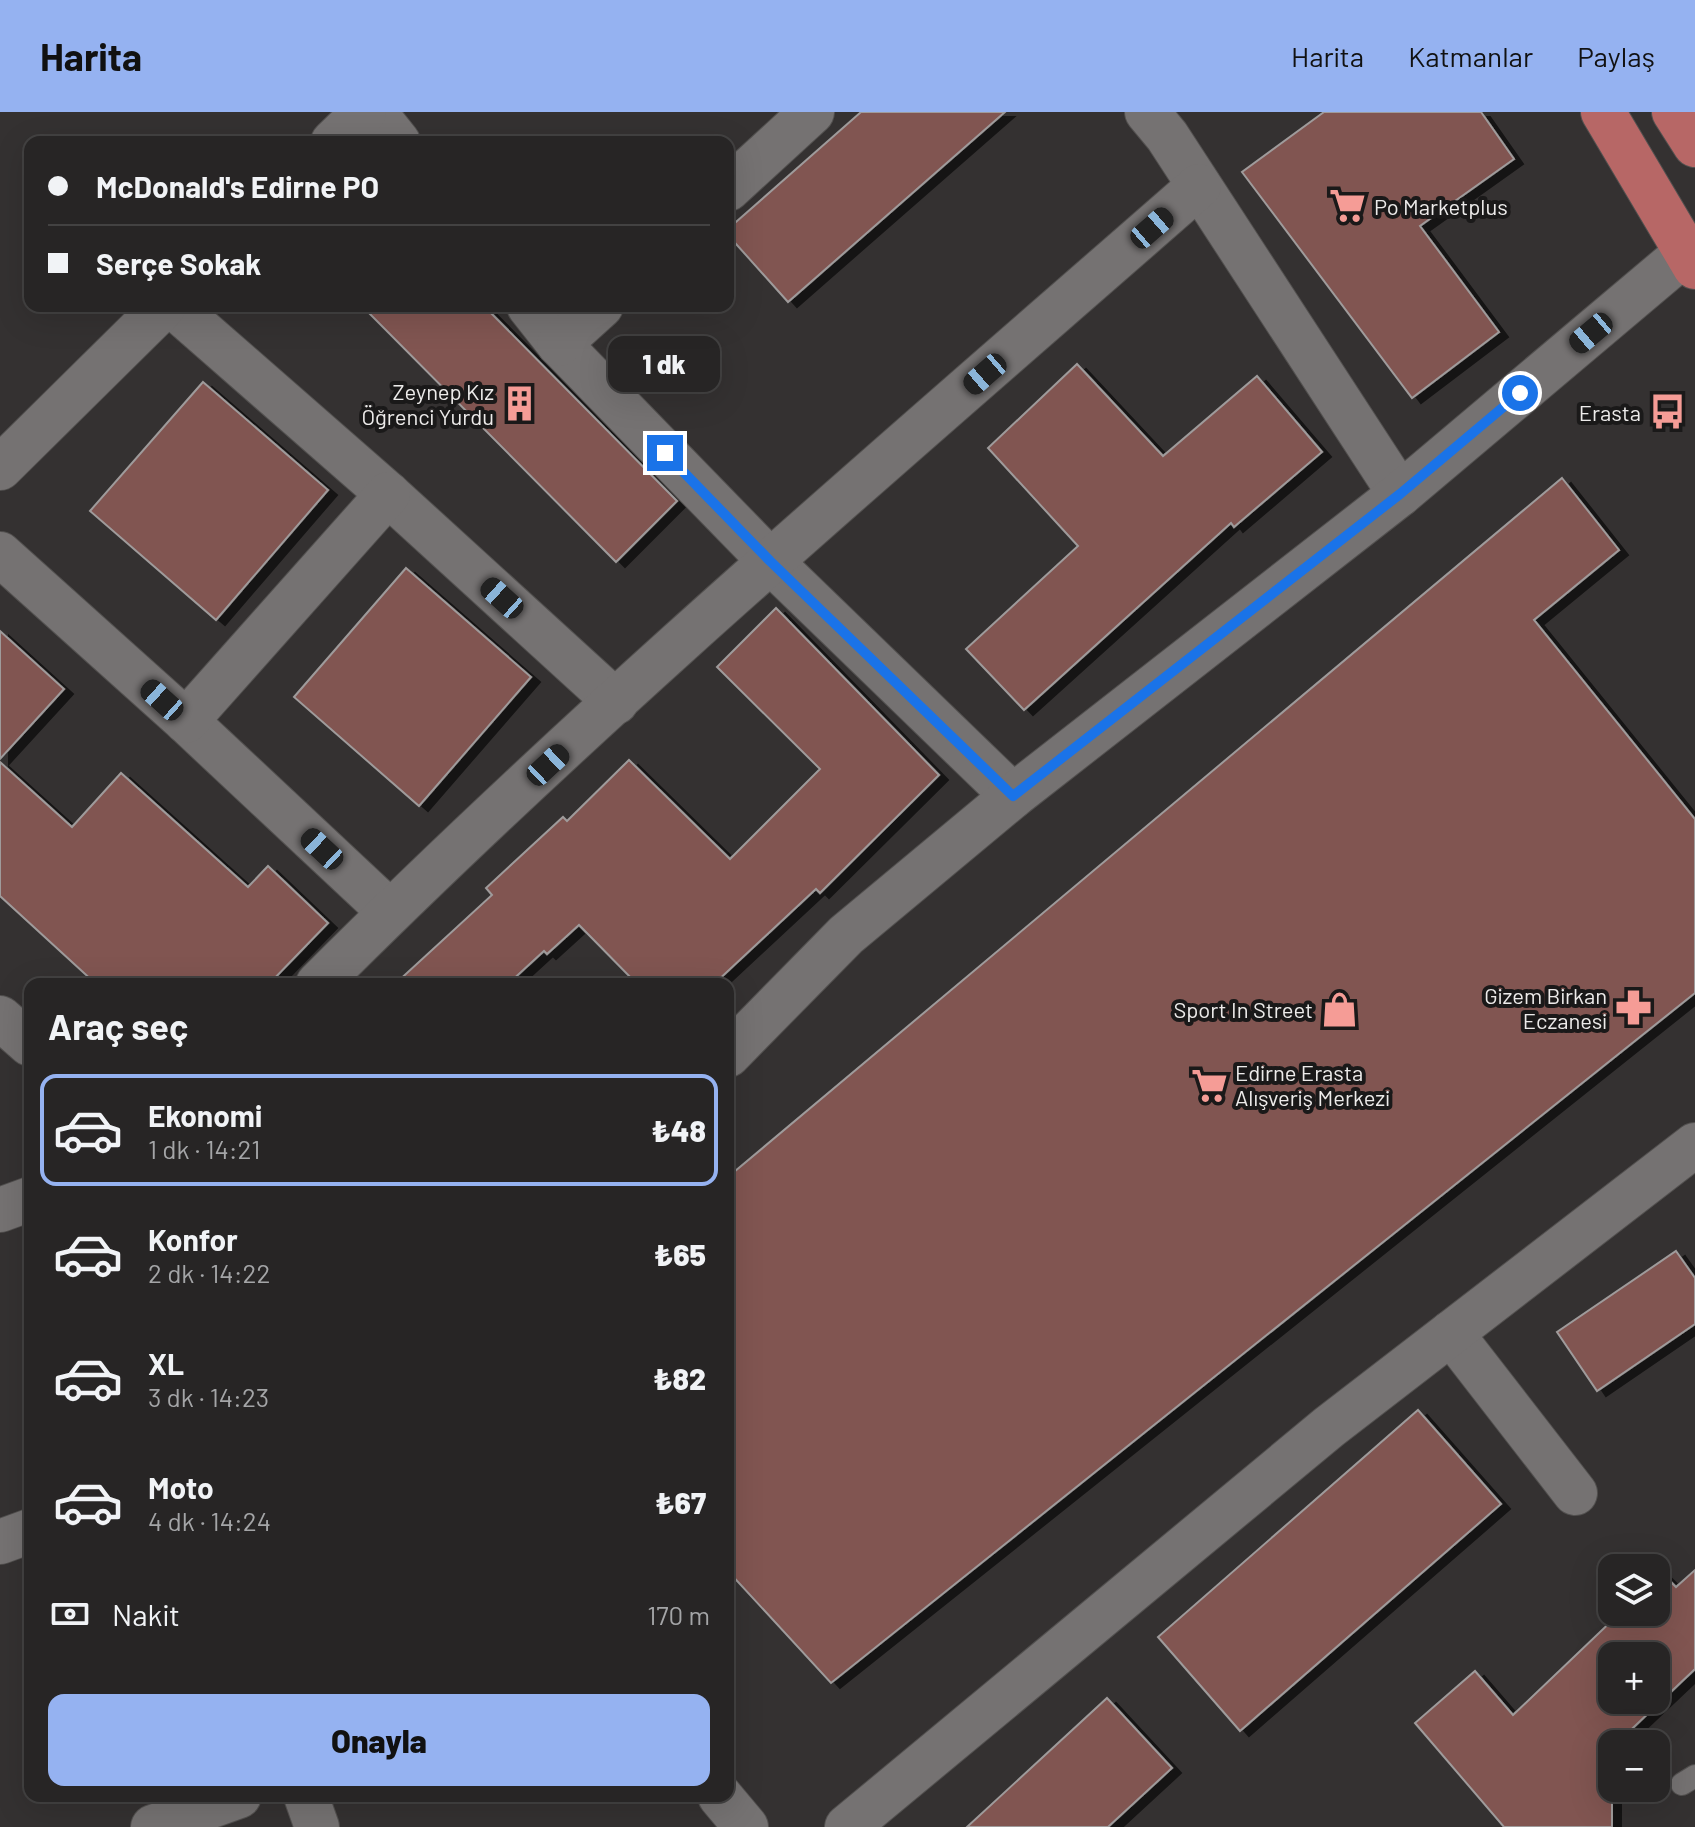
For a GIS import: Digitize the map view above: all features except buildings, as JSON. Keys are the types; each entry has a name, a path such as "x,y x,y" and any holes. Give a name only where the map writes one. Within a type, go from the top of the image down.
{"main road":[{"path":"1603,112 1691,260"},
{"path":"1674,112 1695,145"}],"street":[{"path":"339,136 364,112"},
{"path":"374,112 393,136"},
{"path":"734,184 812,112"},
{"path":"1147,112 1167,136 1400,494"},
{"path":"324,978 390,912 770,561 1199,186"},
{"path":"734,1049 846,935 1013,796 1400,494 1691,260"},
{"path":"0,468 158,312"},
{"path":"180,312 388,494 616,702"},
{"path":"534,312 559,344 770,561 1013,796"},
{"path":"559,344 594,312"},
{"path":"186,721 388,494"},
{"path":"0,554 186,721 390,912"},
{"path":"0,1018 24,1039"},
{"path":"847,1827 1329,1427 1695,1145"},
{"path":"0,1210 24,1201"},
{"path":"1451,1333 1575,1493"},
{"path":"0,1542 24,1533"},
{"path":"153,1827 222,1802"},
{"path":"308,1802 317,1827"},
{"path":"725,1802 746,1827"}],"place":[{"name":"Po Marketplus","path":"1348,206"},
{"name":"Zeynep Kız Öğrenci Yurdu","path":"520,404"},
{"name":"Erasta","path":"1667,412"},
{"name":"Gizem Birkan Eczanesi","path":"1633,1008"},
{"name":"Sport In Street","path":"1339,1009"},
{"name":"Edirne Erasta Alışveriş Merkezi","path":"1209,1085"}],"route":[{"path":"665,453 770,561 1013,796 1400,494 1520,393"}]}
